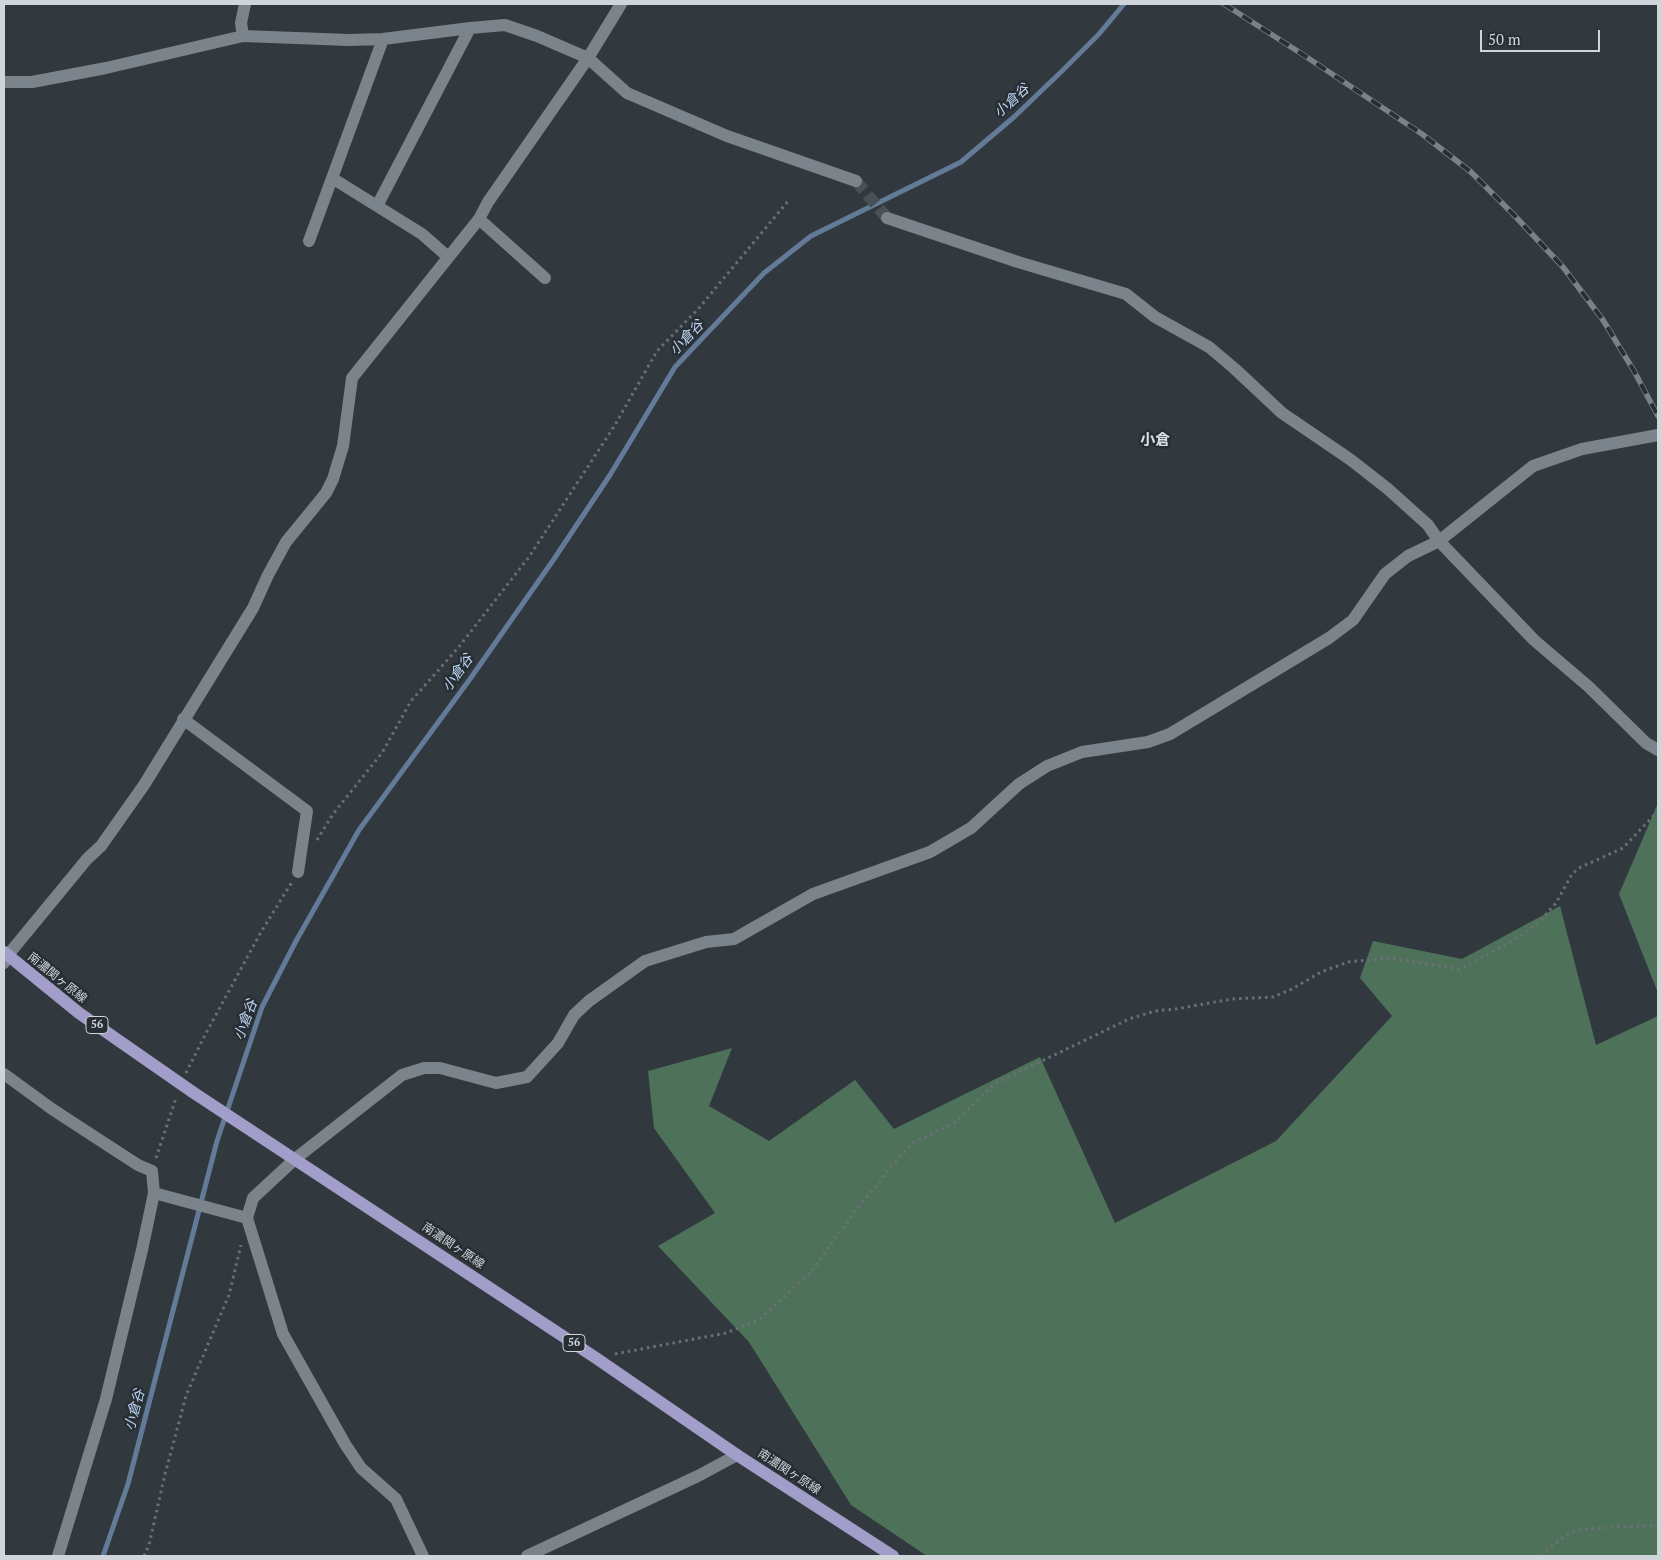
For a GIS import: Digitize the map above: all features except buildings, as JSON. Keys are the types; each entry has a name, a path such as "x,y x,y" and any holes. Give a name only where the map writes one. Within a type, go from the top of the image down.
{"main road":[{"name":"南濃関ヶ原線","path":"5,957 79,1014 194,1093 596,1358 737,1455 893,1556"}],"street":[{"path":"243,36 241,23 245,4"},
{"path":"5,957 87,859 101,846 144,785 253,608 286,542 326,493 333,479 343,446 352,378 447,256 479,219 488,202 588,58 621,4"},
{"path":"4,82 32,82 106,68 243,36 350,40 383,39 470,28 506,26 537,36 588,58 627,93 727,136 856,181"},
{"path":"378,206 470,28"},
{"path":"308,241 383,39"},
{"path":"332,178 422,234 447,256"},
{"path":"887,218 1018,262 1126,294 1154,318 1209,347 1282,413 1388,489 1428,525 1439,540 1534,640 1589,687 1646,743 1658,750"},
{"path":"479,219 545,278"},
{"path":"423,1556 396,1499 362,1468 345,1444 283,1334 244,1221 253,1198 296,1159 402,1075 424,1068 440,1068 496,1083 527,1077 558,1043 574,1015 589,1001 645,961 706,942 734,939 812,894 930,852 971,828 1019,784 1047,766 1082,752 1148,742 1170,734 1329,638 1352,620 1385,574 1408,556 1439,540 1533,466 1582,449 1658,435"},
{"path":"183,719 307,811 298,872"},
{"path":"4,1074 92,1136 138,1165 152,1170 159,1194 142,1250 106,1399 58,1556"},
{"path":"159,1194 244,1221"},
{"path":"527,1556 698,1476 737,1455"}],"path":[{"path":"313,848 333,814 382,753 411,702 458,648 529,557 615,425 657,351 700,308 789,200"},
{"path":"596,1358 726,1333 760,1319 811,1272 859,1204 914,1142 954,1124 994,1084 1129,1019 1154,1011 1232,999 1273,997 1292,989 1321,972 1348,962 1388,958 1460,969 1521,936 1541,920 1556,903 1572,874 1581,867 1623,848 1658,811"},
{"path":"152,1170 181,1084 261,932 298,872"},
{"path":"144,1556 186,1396 229,1295 244,1221"},
{"path":"1542,1556 1550,1546 1570,1533 1583,1529 1658,1525"}],"green space":[{"path":"1658,803 1658,993 1619,894"},
{"path":"1560,906 1596,1045 1658,1016 1658,1556 927,1556 851,1505 749,1342 658,1246 715,1213 654,1128 648,1071 732,1048 709,1106 769,1141 855,1080 894,1129 1040,1057 1115,1223 1276,1141 1392,1016 1360,978 1373,941 1462,959"}],"waterway":[{"name":"小倉谷","path":"103,1556 128,1484 217,1141 262,1007 296,941 359,830 470,679 554,559 610,475 675,367 764,273 811,236 961,162 1014,117 1062,71 1099,34 1124,4"}],"tunnel":[{"path":"856,181 887,218"}],"railway":[{"path":"1224,4 1422,134 1471,172 1563,267 1603,320 1634,371 1658,416"}],"district":[{"name":"小倉","path":"1155,441"}]}
